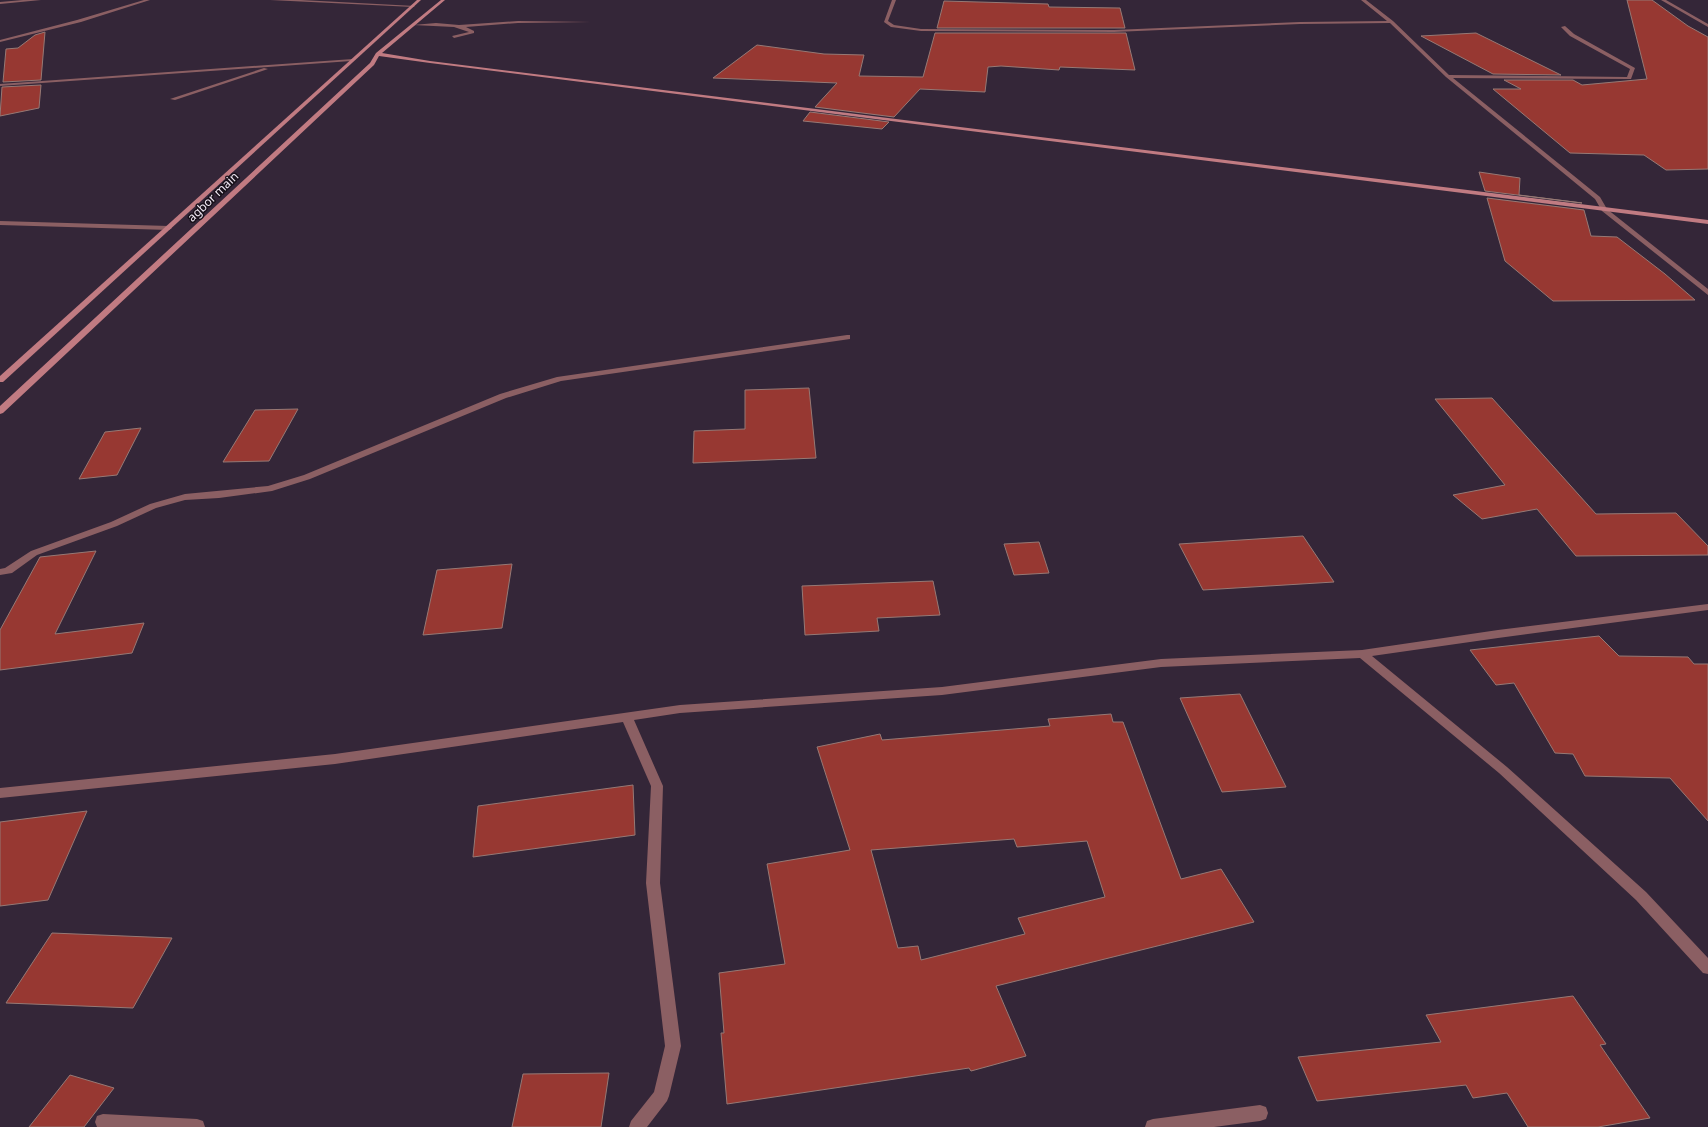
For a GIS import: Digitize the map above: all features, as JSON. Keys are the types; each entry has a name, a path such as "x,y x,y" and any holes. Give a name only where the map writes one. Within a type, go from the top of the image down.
{"main road":[{"name":"agbor main","path":"0,380 169,228 351,60 419,0"},
{"name":"agbor main","path":"0,411 294,132 372,64 378,54 415,25 443,0"},
{"path":"378,54 438,63 1708,222"},
{"path":"275,131 282,132"}],"street":[{"path":"0,3 39,0"},
{"path":"0,41 78,21 148,0"},
{"path":"272,0 413,6"},
{"path":"894,0 886,21 894,26 920,30 1114,31 1300,23 1391,22"},
{"path":"1363,0 1391,22 1448,76 1598,198 1604,210 1708,293"},
{"path":"1663,0 1708,26"},
{"path":"415,25 460,26 518,22 589,22"},
{"path":"454,38 472,32 469,28 460,26"},
{"path":"1448,76 1629,78 1633,69 1572,35 1563,27"},
{"path":"0,85 277,64 351,60"},
{"path":"173,99 277,64"},
{"path":"0,223 169,228"},
{"path":"0,572 8,571 34,553 114,524 153,506 185,497 219,495 269,489 307,477 503,396 560,379 847,337"},
{"path":"0,794 335,759 680,709 942,691 1162,663 1362,654 1498,634 1708,607"},
{"path":"1362,654 1503,770 1641,896 1708,968"},
{"path":"626,716 657,786 653,883 673,1046 661,1096 636,1127"},
{"path":"1153,1127 1260,1112"},
{"path":"103,1122 197,1127"}],"building":[{"path":"1627,0 1652,0 1688,26 1708,37 1708,169 1666,170 1644,155 1570,153 1493,89 1521,89 1504,80 1573,80 1582,85 1647,79"},
{"path":"944,1 1048,4 1049,7 1120,8 1125,28 937,28"},
{"path":"45,32 41,80 3,82 6,49 18,48 35,35"},
{"path":"935,33 1126,33 1135,70 1060,67 1059,70 1001,66 988,67 985,92 920,89 894,117 815,107 837,83 713,78 757,45 824,54 864,55 859,76 923,77"},
{"path":"1476,33 1561,75 1493,74 1421,36"},
{"path":"41,85 39,108 0,116 2,87"},
{"path":"810,112 889,122 882,129 803,121"},
{"path":"1479,172 1520,178 1519,195 1582,203 1485,191"},
{"path":"1487,198 1584,210 1591,236 1617,237 1665,274 1695,300 1553,301 1505,261"},
{"path":"809,388 816,458 693,463 694,431 745,429 745,390"},
{"path":"1492,398 1596,514 1676,513 1708,546 1708,555 1576,556 1537,509 1482,519 1453,495 1505,485 1435,399"},
{"path":"298,409 269,461 223,462 255,410"},
{"path":"141,428 117,475 79,479 105,432"},
{"path":"1303,536 1334,582 1203,590 1179,544"},
{"path":"1039,542 1049,573 1014,575 1004,544"},
{"path":"96,551 55,634 144,623 132,653 0,670 0,630 40,557"},
{"path":"512,564 502,628 423,635 437,570"},
{"path":"933,581 940,615 877,618 879,631 805,635 802,586"},
{"path":"1599,636 1619,656 1688,657 1694,664 1708,664 1708,821 1670,778 1585,776 1573,754 1555,753 1514,683 1496,685 1470,650"},
{"path":"1240,694 1286,787 1222,792 1180,698"},
{"path":"1111,714 1113,722 1123,722 1181,879 1221,869 1254,922 996,986 1026,1056 971,1071 969,1068 727,1104 721,1033 724,1033 719,973 785,964 767,864 850,850 817,747 880,734 882,740 1050,726 1048,719","holes":["1014,839 1017,847 1087,841 1105,897 1018,918 1025,934 921,960 918,946 898,948 871,850"]},
{"path":"633,785 635,835 473,857 478,806"},
{"path":"87,811 48,900 0,906 0,822"},
{"path":"52,933 172,938 133,1008 6,1003"},
{"path":"1573,996 1606,1044 1600,1045 1650,1118 1598,1127 1528,1127 1507,1093 1473,1098 1466,1085 1317,1101 1298,1057 1441,1042 1426,1015"},
{"path":"609,1073 601,1127 512,1127 523,1074"},
{"path":"70,1075 114,1088 84,1127 29,1127"}]}
